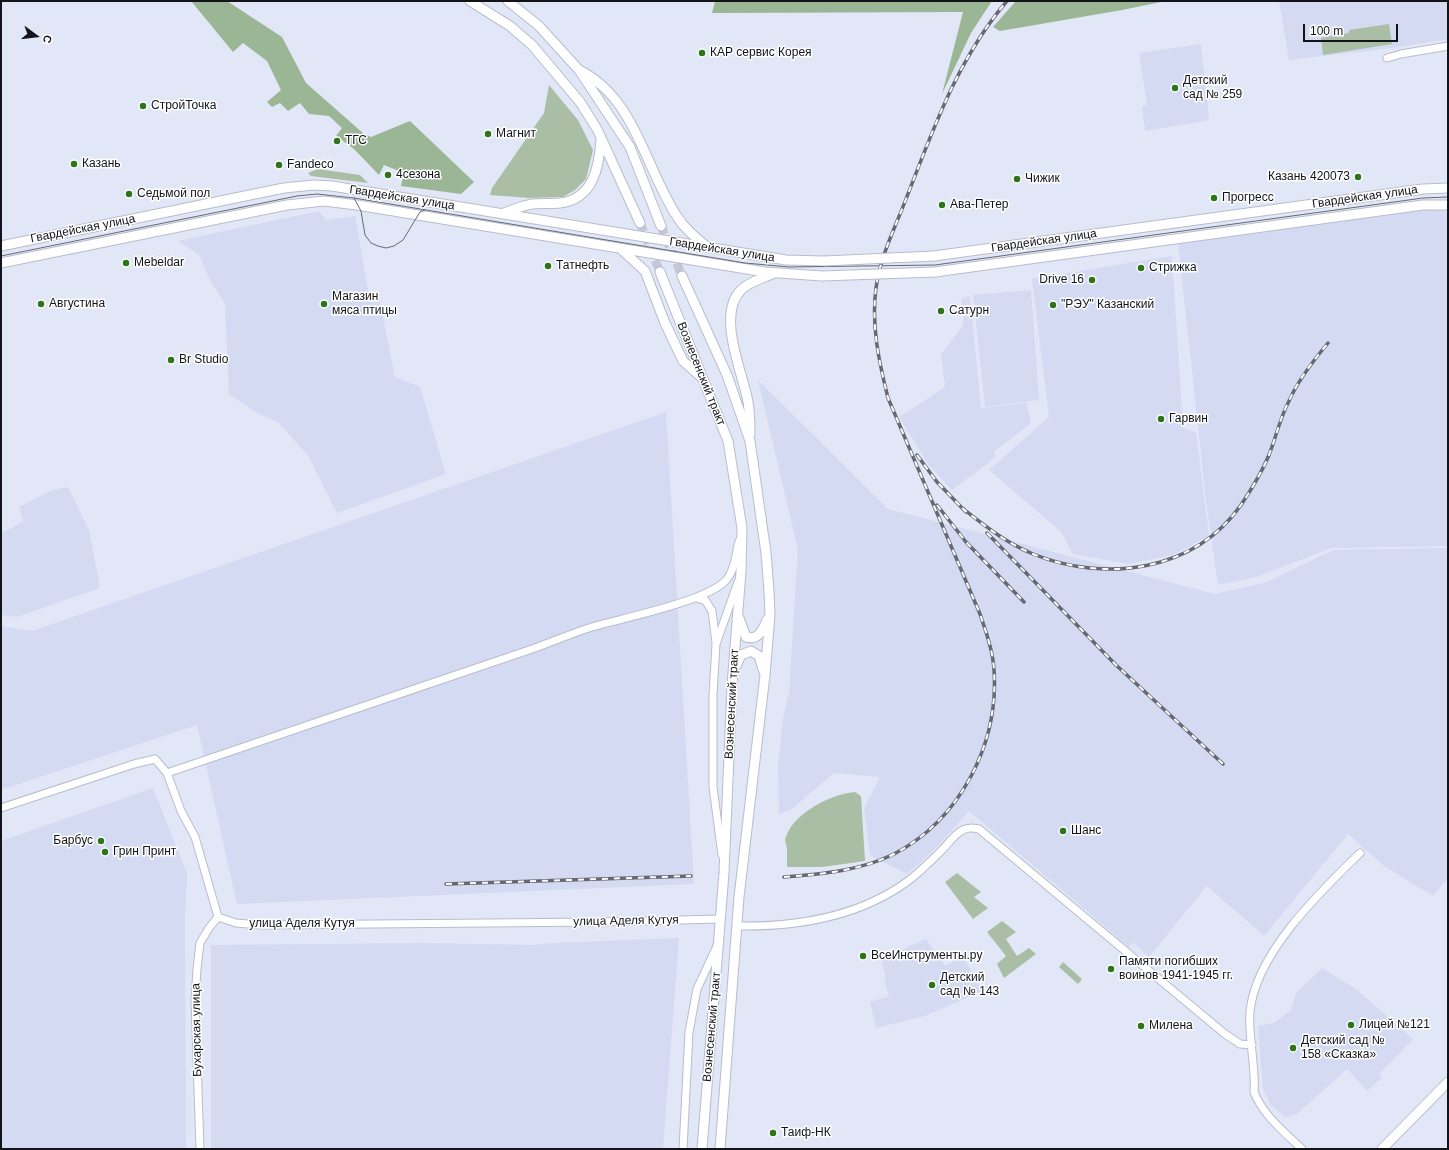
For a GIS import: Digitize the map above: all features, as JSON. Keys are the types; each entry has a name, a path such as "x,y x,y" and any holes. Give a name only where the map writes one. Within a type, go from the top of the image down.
{"main road":[{"path":"470,1 510,26 532,45 580,102 602,139 640,223"},
{"path":"508,1 539,26 579,70 630,148 661,226"},
{"path":"579,70 601,84 617,101 642,145 677,217 691,234 707,247"},
{"path":"501,214 532,204 560,203 574,200 585,192 597,172 602,139"},
{"name":"Гвардейская улица","path":"1,246 284,188 314,185 383,194 786,260 824,261 934,256 1423,189 1448,188"},
{"name":"Гвардейская улица","path":"1,263 287,205 324,202 357,205 775,273 822,276 935,272 1172,241 1423,205 1448,205"},
{"path":"184,209 188,225"},
{"path":"1169,223 1172,241"},
{"path":"620,249 645,271 665,324 683,361 704,380"},
{"name":"Вознесенский тракт","path":"660,272 728,441 742,528 741,572 732,685 724,873 702,1149"},
{"path":"750,441 750,413 748,397 736,357 731,320 732,307 741,290 775,273"},
{"name":"Вознесенский тракт","path":"682,276 726,375 750,441 766,553 770,615 765,675 737,926 720,1149"},
{"path":"737,611 741,627 746,637 750,638 756,637 762,632 770,615"},
{"path":"732,685 737,661 741,655 747,651 751,651 759,656 765,675"},
{"path":"1382,1149 1448,1082"}],"street":[{"path":"1387,58 1401,54 1448,46"},
{"path":"167,773 535,648 591,627 696,598 719,587 728,578 733,568 742,528"},
{"path":"716,644 741,572"},
{"path":"696,598 705,600 712,611 716,644 713,695 713,787 724,873"},
{"path":"1,808 151,759 155,759 167,773 181,811 195,837 218,917"},
{"path":"737,926 768,926 809,921 838,915 858,908 887,895 907,882 932,861 962,830 973,828 979,829 1225,1034 1240,1044 1252,1045"},
{"path":"1302,1149 1269,1117 1258,1102 1254,1092 1250,1012 1257,985 1273,952 1316,896 1360,853"},
{"name":"улица Аделя Кутуя","path":"218,917 236,923 260,925 600,922 720,918"},
{"name":"Бухарская улица","path":"200,1149 195,1007 197,969 200,943 218,917"},
{"path":"683,1149 689,1032 694,1003 697,989 709,960 719,943"}],"shaded area":[{"path":"1279,1 1448,1 1448,39 1400,47 1289,60"},
{"name":"Детский сад № 259","path":"1201,44 1209,120 1145,131 1142,107 1147,105 1139,53"},
{"path":"1441,208 1448,209 1448,546 1332,548 1256,577 1218,585 1206,500 1178,243"},
{"path":"319,211 326,220 355,216 369,295 378,293 395,377 420,387 446,474 337,513 309,457 278,422 257,413 229,394 225,304 210,280 199,255 178,241"},
{"path":"1172,256 1183,428 1196,432 1209,536 1173,555 1129,564 1073,554 1061,532 989,470 1049,417 1032,279"},
{"path":"1031,290 1039,400 985,407 973,295"},
{"path":"970,296 981,408 1026,403 1030,417 1030,424 994,452 996,456 987,464 952,490 928,464 899,417 945,387 941,355 963,325 964,313 961,299"},
{"path":"758,380 888,509 1215,594 1267,582 1333,550 1448,548 1448,878 1433,896 1384,866 1348,834 1264,936 1207,886 1149,957 1133,942 1129,947 969,811 933,851 907,874 870,855 864,808 880,777 834,773 792,809 779,814 778,764 783,719 789,692 798,550"},
{"path":"666,412 694,884 237,904 197,725 1,790 1,626 32,631"},
{"path":"68,487 89,530 100,588 17,617 1,615 1,534 23,521 19,507 52,490"},
{"path":"153,788 187,873 185,917 186,1149 1,1149 1,841"},
{"path":"679,938 663,1149 211,1149 211,945 424,943 535,945 551,943"},
{"name":"Детский сад № 143","path":"926,939 945,966 963,956 982,991 925,1016 876,1028 870,1002 889,996 884,980 886,977 881,959"},
{"path":"1322,968 1356,989 1413,1039 1379,1074 1382,1078 1367,1091 1347,1069 1297,1114 1285,1117 1270,1104 1263,1088 1258,1026 1274,1023 1291,1010 1296,993"}],"green space":[{"path":"191,1 227,1 282,37 306,83 364,134 371,137 410,121 474,182 461,194 401,186 404,173 384,165 379,175 354,149 336,136 342,128 329,116 309,114 300,103 288,111 280,103 272,107 267,102 281,90 267,61 243,43 233,52"},
{"path":"715,1 992,1 971,33 942,94 963,12 712,13"},
{"path":"1016,1 1166,1 1000,31 993,27"},
{"path":"1389,24 1392,44 1323,55 1321,38 1349,33 1349,30"},
{"path":"549,85 578,120 593,150 586,179 575,190 563,197 529,198 490,195 492,188 544,113"},
{"path":"318,169 360,175 368,183 311,176 308,173"},
{"path":"855,792 861,796 865,861 822,867 787,867 787,849 785,839 794,823 814,806 830,798"},
{"path":"957,873 981,892 974,897 988,908 973,919 945,882"},
{"path":"1002,921 1016,932 1006,939 1017,956 1029,948 1036,954 1004,978 997,964 1006,956 987,932"},
{"path":"1063,962 1082,979 1078,984 1059,967"}],"tunnel":[{"path":"640,223 660,272"},
{"path":"661,226 682,276"}],"tram line":[{"path":"1,256 297,196 317,194 354,198 745,263 789,267 935,265 1423,198 1448,197"},
{"path":"354,198 361,211 365,235 371,243 386,248 394,246 403,240 420,212 425,210"}],"railway":[{"path":"784,877 827,873 854,868 881,860 918,839 939,821 956,800 971,776 982,751 990,725 994,697 994,670 989,642 980,614 888,398 877,343 874,316 876,288 884,254 937,121 974,46 1007,1"},
{"path":"962,508 987,528 1014,545 1033,554 1061,563 1089,568 1118,569 1146,566 1174,558 1199,545 1222,528 1241,505 1266,461 1272,448 1283,414 1293,393 1306,371 1328,343"},
{"path":"917,455 937,482 966,512"},
{"path":"937,505 966,542 1024,602"},
{"path":"987,533 1116,665 1223,764"},
{"path":"446,884 691,876"}],"place":[{"name":"КАР сервис Корея","path":"702,53"},
{"name":"Детский сад № 259","path":"1175,88"},
{"name":"СтройТочка","path":"143,106"},
{"name":"Магнит","path":"488,134"},
{"name":"ТГС","path":"337,141"},
{"name":"Казань","path":"74,164"},
{"name":"Fandeco","path":"279,165"},
{"name":"4сезона","path":"388,175"},
{"name":"Казань 420073","path":"1358,177"},
{"name":"Чижик","path":"1017,179"},
{"name":"Седьмой пол","path":"129,194"},
{"name":"Прогресс","path":"1214,198"},
{"name":"Ава-Петер","path":"942,205"},
{"name":"Mebeldar","path":"126,263"},
{"name":"Татнефть","path":"548,266"},
{"name":"Стрижка","path":"1141,268"},
{"name":"Drive 16","path":"1092,280"},
{"name":"Августина","path":"41,304"},
{"name":"Магазин мяса птицы","path":"324,304"},
{"name":"\"РЭУ\" Казанский","path":"1053,305"},
{"name":"Сатурн","path":"941,311"},
{"name":"Br Studio","path":"171,360"},
{"name":"Гарвин","path":"1161,419"},
{"name":"Шанс","path":"1063,831"},
{"name":"Барбус","path":"101,841"},
{"name":"Грин Принт","path":"105,852"},
{"name":"ВсеИнструменты.ру","path":"863,956"},
{"name":"Памяти погибших воинов 1941-1945 гг.","path":"1111,969"},
{"name":"Детский сад № 143","path":"932,985"},
{"name":"Лицей №121","path":"1351,1025"},
{"name":"Милена","path":"1141,1026"},
{"name":"Детский сад № 158 «Сказка»","path":"1293,1048"},
{"name":"Таиф-НК","path":"773,1133"}]}
